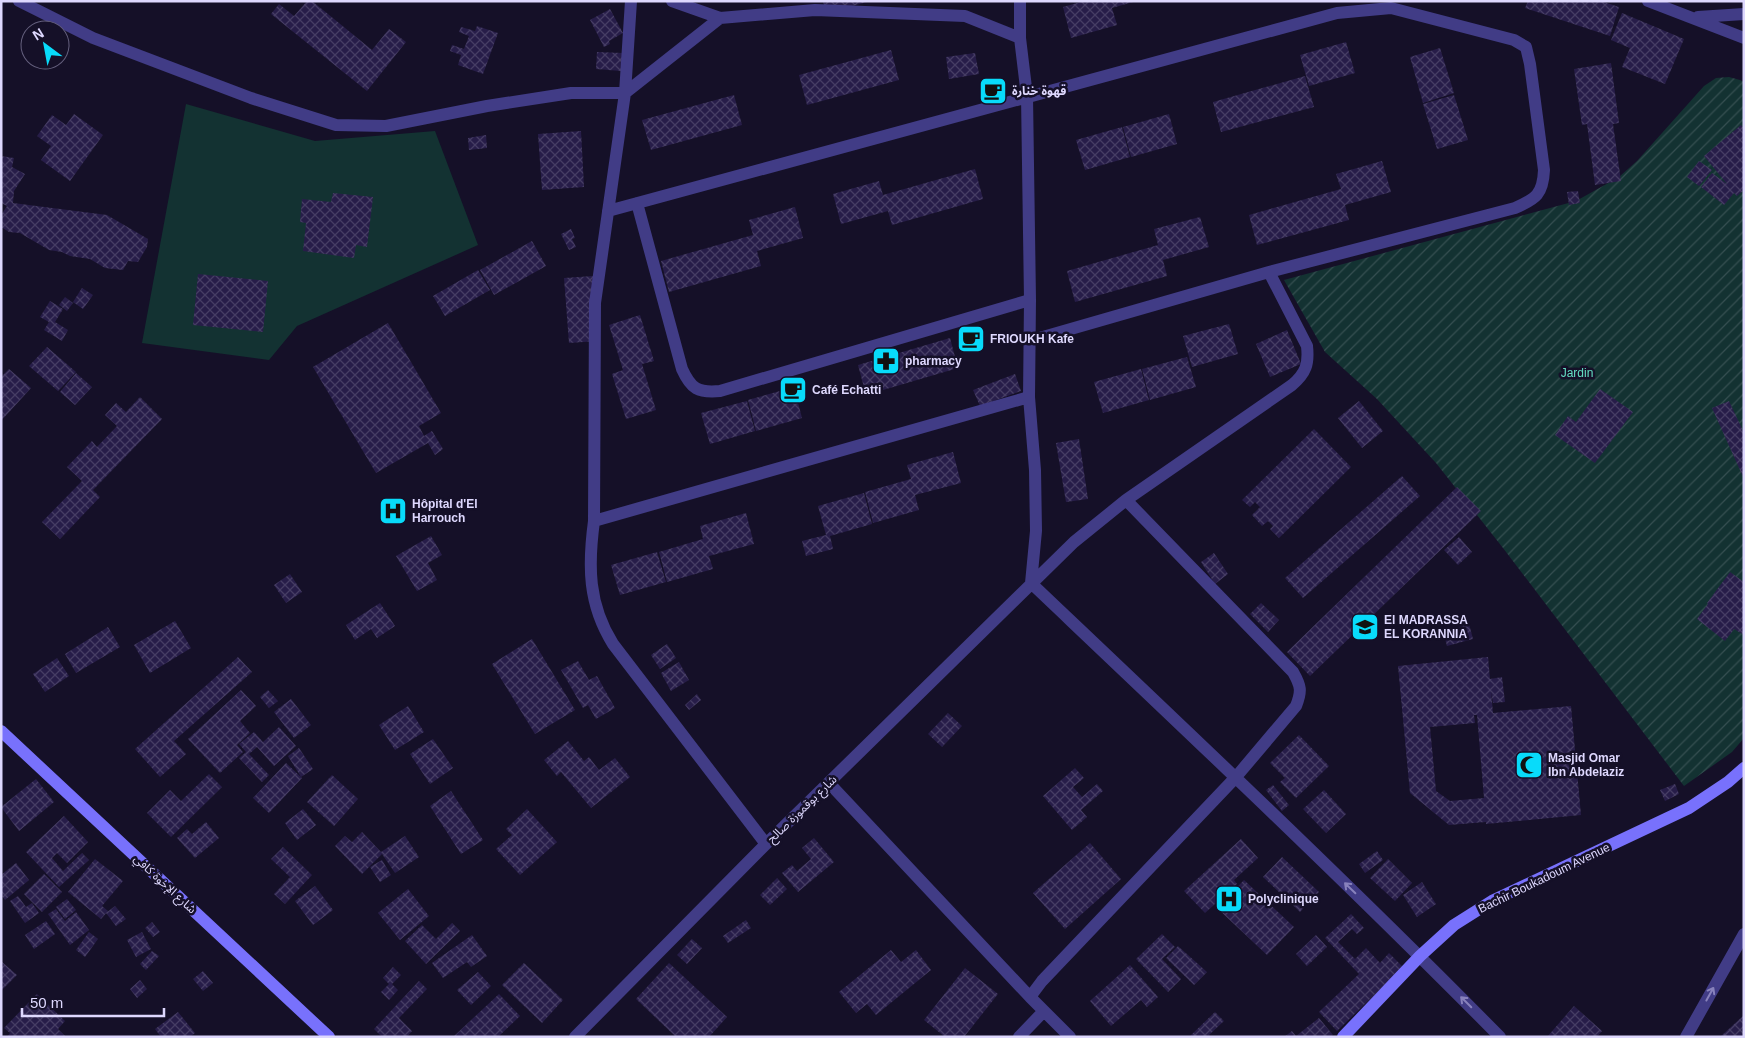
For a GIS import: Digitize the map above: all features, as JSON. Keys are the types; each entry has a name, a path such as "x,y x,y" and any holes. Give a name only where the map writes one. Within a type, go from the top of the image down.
{"street":[{"path":"19,1 93,38 251,98 336,125 386,126 487,106 571,93 625,93 720,18"},
{"path":"632,1 625,93 595,303 594,521 590,554 594,605 603,628 613,644 766,844"},
{"path":"672,1 720,18 816,10 965,16 1020,38"},
{"path":"1020,1 1020,38 1027,96 1030,300 1029,397 1035,470 1036,531 1031,583 1420,956 1500,1037"},
{"path":"1648,1 1744,38"},
{"path":"608,211 1337,13 1391,8 1514,40 1526,47 1544,170 1543,183 1538,196 1514,208 1269,272 1029,341"},
{"path":"1690,17 1744,14"},
{"path":"637,203 686,380 696,389 707,392 720,391 1030,300"},
{"name":"شارع بوقموزة صالح","path":"576,1037 766,844 1074,542 1126,500 1292,385 1302,376 1308,359 1307,346 1269,272"},
{"path":"594,521 1029,397"},
{"path":"1030,997 1042,981 1236,778 1296,706 1301,694 1300,683 1293,672 1126,500"},
{"name":"شارع الإخوة كافي","path":"1,731 329,1037"},
{"name":"Bachir Boukadoum Avenue","path":"1343,1037 1420,956 1454,925 1492,901 1689,808 1728,782 1744,768"},
{"path":"829,783 1070,1037"},
{"path":"1686,1037 1744,934"},
{"path":"1019,1037 1044,1011"}],"green space":[{"name":"Jardin","path":"1729,77 1744,82 1744,738 1732,752 1684,786 1436,463 1377,399 1325,352 1284,280 1576,201 1619,177 1637,161 1704,86 1716,78"},
{"path":"186,104 315,141 435,131 478,245 297,326 269,360 142,343"}],"building":[{"path":"307,1 312,1 372,50 389,29 406,42 367,91 271,14 279,4 294,16"},
{"path":"823,1 867,1 867,2 826,13"},
{"path":"1084,1 1133,2 1112,8 1117,25 1071,38 1063,7"},
{"path":"1528,1 1601,1 1619,7 1610,36 1525,8"},
{"path":"610,9 623,33 609,41 610,44 604,47 590,20"},
{"path":"1622,13 1684,39 1665,84 1622,67 1630,48 1611,40"},
{"path":"477,26 498,33 483,74 458,65 461,55 450,51 452,45 464,49 469,36 459,32 461,27 475,31"},
{"path":"1346,42 1355,73 1309,86 1300,55"},
{"path":"1440,48 1454,93 1423,103 1410,57"},
{"path":"891,50 899,80 807,105 799,75"},
{"path":"597,52 623,53 621,71 596,69"},
{"path":"975,53 979,74 949,79 946,57"},
{"path":"1611,63 1619,123 1613,124 1621,181 1595,185 1587,124 1582,125 1574,69"},
{"path":"1305,76 1314,107 1221,132 1213,102"},
{"path":"734,95 742,125 651,150 642,120"},
{"path":"1454,95 1468,140 1437,149 1423,104"},
{"path":"74,114 103,135 70,181 41,160 51,146 37,136 52,115 66,125"},
{"path":"1169,114 1177,144 1131,157 1123,127"},
{"path":"1741,125 1744,129 1744,190 1737,196 1734,193 1724,205 1701,187 1712,173 1727,184 1704,156"},
{"path":"1122,127 1130,157 1085,170 1076,140"},
{"path":"581,131 584,187 542,190 538,134"},
{"path":"486,135 487,148 469,150 468,138"},
{"path":"1,156 14,158 12,167 25,174 14,191 13,203 107,215 148,239 147,247 138,262 128,261 123,270 105,268 90,259 49,250 20,233 9,232 1,227 1,215 7,206 1,203"},
{"path":"1382,161 1391,192 1345,205 1349,220 1257,245 1249,215 1341,189 1336,174"},
{"path":"1699,161 1712,170 1699,186 1687,177"},
{"path":"975,169 983,199 892,225 888,211 841,224 833,194 879,181 883,195"},
{"path":"1578,191 1580,203 1569,205 1567,192"},
{"path":"333,193 373,197 367,247 356,245 354,258 303,251 306,223 300,222 302,199 331,202"},
{"path":"795,207 803,238 757,251 761,266 669,292 661,261 753,235 749,220"},
{"path":"1200,217 1209,247 1163,260 1167,276 1075,302 1067,271 1158,245 1154,229"},
{"path":"571,229 575,238 572,239 576,247 569,250 561,234"},
{"path":"532,241 546,266 494,295 480,270"},
{"path":"478,270 490,290 445,316 433,296"},
{"path":"198,274 268,281 263,332 193,325"},
{"path":"593,276 598,341 569,343 564,278"},
{"path":"82,288 93,295 83,309 73,302"},
{"path":"65,297 73,303 67,311 59,305"},
{"path":"50,301 63,309 55,322 68,330 62,341 44,330 49,322 40,317"},
{"path":"640,315 654,361 642,364 656,410 626,419 612,374 623,370 609,325"},
{"path":"388,323 441,413 419,426 424,436 432,431 443,449 435,455 428,443 376,473 313,367"},
{"path":"1229,324 1238,354 1192,367 1183,336"},
{"path":"1287,330 1301,364 1270,377 1256,344"},
{"path":"950,338 958,368 866,395 858,365"},
{"path":"47,347 76,372 58,391 29,366"},
{"path":"1187,357 1196,387 1150,400 1142,369"},
{"path":"9,369 31,388 1,421 1,377"},
{"path":"1141,369 1149,400 1103,413 1094,382"},
{"path":"76,373 92,387 75,405 60,392"},
{"path":"1015,374 1021,391 980,406 973,390"},
{"path":"794,387 802,418 756,431 748,400"},
{"path":"1600,389 1633,412 1595,463 1555,435 1568,416 1576,422"},
{"path":"140,397 162,419 93,490 100,497 60,539 42,522 82,481 67,467 92,441 97,447 117,426 105,415 116,403 126,412"},
{"path":"747,401 755,431 710,444 701,413"},
{"path":"1359,401 1383,431 1362,448 1338,418"},
{"path":"1729,401 1744,433 1744,479 1712,408"},
{"path":"1314,429 1351,467 1279,538 1270,529 1273,526 1268,521 1262,526 1252,515 1260,507 1255,502 1250,507 1242,500"},
{"path":"1079,439 1088,499 1066,502 1056,443"},
{"path":"953,452 961,483 915,495 919,510 873,523 865,492 911,479 907,465"},
{"path":"1402,476 1420,496 1303,598 1285,578"},
{"path":"1457,487 1481,511 1310,676 1287,652"},
{"path":"864,493 872,524 830,536 833,549 806,556 802,541 826,535 818,506"},
{"path":"746,513 754,544 709,556 713,569 667,582 659,552 703,539 700,526"},
{"path":"431,536 442,555 428,563 437,580 417,591 396,556"},
{"path":"1459,537 1472,552 1458,565 1444,550"},
{"path":"657,552 666,582 620,595 611,565"},
{"path":"1214,553 1228,574 1215,584 1201,562"},
{"path":"1730,572 1744,582 1744,635 1734,629 1725,641 1697,619"},
{"path":"290,574 302,592 286,603 274,585"},
{"path":"380,603 395,626 377,638 371,629 355,640 346,625"},
{"path":"1261,603 1279,620 1268,632 1250,614"},
{"path":"175,621 191,648 150,673 134,645"},
{"path":"1469,624 1473,639 1447,646 1443,631"},
{"path":"108,627 120,647 76,673 65,654"},
{"path":"532,639 575,710 535,734 492,664"},
{"path":"667,644 676,658 660,669 651,655"},
{"path":"238,657 252,672 174,741 186,754 160,777 135,749"},
{"path":"1488,657 1490,679 1502,677 1505,702 1493,703 1491,691 1493,713 1571,706 1581,815 1486,824 1486,822 1449,825 1410,793 1398,666","holes":["1474,715 1477,715 1484,798 1450,801 1436,791 1430,727 1475,723"]},
{"path":"57,658 69,676 45,692 33,674"},
{"path":"578,661 589,680 597,676 615,708 596,719 588,705 583,708 561,670"},
{"path":"679,662 689,680 671,691 661,673"},
{"path":"241,690 256,706 240,721 250,733 237,745 243,752 220,773 188,739"},
{"path":"268,690 278,701 269,708 260,697"},
{"path":"697,694 701,700 689,710 685,705"},
{"path":"291,699 311,725 294,738 274,712"},
{"path":"408,706 424,732 395,750 379,725"},
{"path":"948,713 962,726 942,747 928,734"},
{"path":"279,727 296,746 274,766 257,747 249,754 269,775 262,782 239,758 246,752 239,744 254,732 263,742"},
{"path":"1299,735 1329,766 1296,798 1280,782 1285,778 1270,763"},
{"path":"433,739 453,768 430,784 410,754"},
{"path":"568,741 584,761 589,757 599,770 615,758 630,777 591,808 561,772 557,776 544,760"},
{"path":"299,748 313,769 301,777 288,756"},
{"path":"286,763 302,778 269,813 253,798"},
{"path":"1075,768 1084,778 1073,787 1082,797 1097,784 1103,791 1081,810 1087,817 1072,830 1043,796"},
{"path":"209,774 222,787 171,837 147,813 170,790 181,801"},
{"path":"332,775 358,799 334,826 307,802"},
{"path":"36,779 54,802 19,831 1,807"},
{"path":"1675,784 1679,794 1665,801 1660,790"},
{"path":"1273,785 1289,805 1282,811 1266,790"},
{"path":"1324,790 1346,814 1326,833 1303,809"},
{"path":"451,791 483,840 461,854 430,806"},
{"path":"303,809 316,825 297,840 285,823"},
{"path":"527,809 557,842 520,875 496,849 512,835 506,829"},
{"path":"64,816 88,842 67,863 57,853 52,858 63,871 82,853 89,860 59,887 26,852"},
{"path":"206,822 219,838 195,858 177,838 187,829 192,834"},
{"path":"362,832 381,852 405,836 419,857 395,873 382,854 362,874 335,846 345,836 352,842"},
{"path":"814,838 834,862 798,892 782,873 792,865 797,871 811,859 802,848"},
{"path":"1241,839 1258,858 1234,880 1237,884 1205,913 1184,891"},
{"path":"1090,843 1121,879 1065,929 1033,893"},
{"path":"283,847 312,875 285,904 274,894 290,877 271,859"},
{"path":"1377,851 1383,860 1365,873 1359,864"},
{"path":"1282,857 1319,892 1300,912 1263,877"},
{"path":"95,859 123,881 102,906 108,911 101,919 68,892"},
{"path":"1388,859 1412,883 1395,901 1370,878"},
{"path":"382,860 391,875 380,882 370,867"},
{"path":"16,863 29,880 5,900 1,895 1,875"},
{"path":"44,874 62,892 42,912 24,894"},
{"path":"777,878 787,889 770,905 760,895"},
{"path":"1244,880 1294,927 1267,955 1217,908"},
{"path":"1422,882 1436,904 1417,917 1403,895"},
{"path":"315,886 333,910 313,925 295,901"},
{"path":"408,889 429,916 400,940 378,913"},
{"path":"18,896 26,907 32,903 39,913 25,923 10,901"},
{"path":"67,899 76,910 65,919 56,907"},
{"path":"115,906 126,919 116,926 106,913"},
{"path":"56,909 65,921 76,912 89,930 70,945 48,914"},
{"path":"1351,914 1364,928 1357,934 1352,929 1338,942 1355,959 1366,948 1380,963 1389,953 1403,967 1337,1031 1319,1012 1359,974 1325,938"},
{"path":"746,920 751,928 728,943 723,936"},
{"path":"46,921 55,934 34,949 25,935"},
{"path":"152,922 160,932 153,937 145,928"},
{"path":"452,923 460,931 426,964 405,941 422,925 436,939"},
{"path":"89,932 98,939 85,957 76,950"},
{"path":"142,932 151,949 136,957 127,940"},
{"path":"1162,934 1175,947 1162,959 1181,979 1168,992 1136,959"},
{"path":"472,935 487,956 471,967 467,962 443,978 432,963"},
{"path":"1316,935 1327,947 1307,966 1296,954"},
{"path":"692,939 702,948 687,964 677,955"},
{"path":"1178,946 1207,972 1194,985 1166,958"},
{"path":"891,950 901,962 916,950 931,970 876,1015 867,1004 856,1013 839,992"},
{"path":"152,951 159,956 146,970 140,964"},
{"path":"1,961 17,975 1,991"},
{"path":"524,963 563,1000 542,1023 502,985"},
{"path":"669,963 727,1017 709,1037 676,1037 636,999"},
{"path":"1130,965 1158,997 1147,1007 1141,1000 1111,1026 1090,1001"},
{"path":"393,967 401,975 392,984 398,990 389,1000 381,992 389,984 383,978"},
{"path":"965,968 998,994 964,1037 945,1037 924,1020"},
{"path":"203,971 213,983 203,991 193,979"},
{"path":"478,972 491,986 471,1005 457,990"},
{"path":"140,980 147,989 137,998 130,989"},
{"path":"419,981 427,989 399,1018 412,1031 407,1037 382,1037 374,1029"},
{"path":"37,994 65,1021 58,1029 66,1037 7,1037 10,1033 4,1028"},
{"path":"499,994 520,1016 498,1037 453,1037"},
{"path":"1574,1006 1602,1031 1597,1037 1547,1037"},
{"path":"178,1012 195,1033 190,1037 161,1037 155,1029"},
{"path":"1215,1012 1224,1021 1209,1035 1211,1037 1189,1037"},
{"path":"1744,1015 1744,1037 1720,1037"},
{"path":"1319,1018 1333,1035 1330,1037 1284,1037 1292,1031 1296,1036"}],"place":[{"name":"قهوة خنارة","path":"993,91"},
{"name":"FRIOUKH Kafe","path":"971,339"},
{"name":"pharmacy","path":"886,361"},
{"name":"Café Echatti","path":"793,390"},
{"name":"Hôpital d'El Harrouch","path":"393,511"},
{"name":"El MADRASSA EL KORANNIA","path":"1365,627"},
{"name":"Masjid Omar Ibn Abdelaziz","path":"1529,765"},
{"name":"Polyclinique","path":"1229,899"}]}
